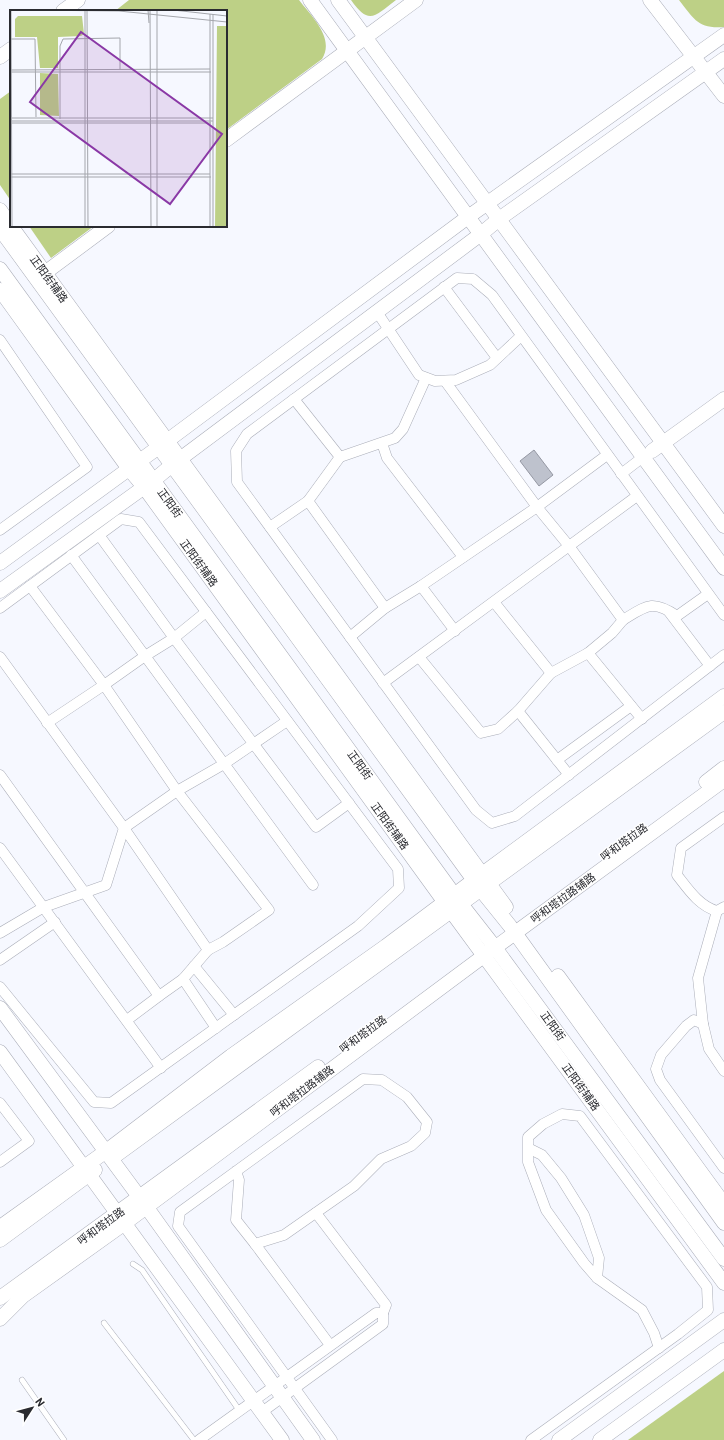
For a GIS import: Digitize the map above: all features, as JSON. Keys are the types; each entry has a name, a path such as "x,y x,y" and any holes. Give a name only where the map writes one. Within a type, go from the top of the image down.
{"street":[{"path":"64,10 78,0"},
{"path":"310,0 481,234 653,450 724,526"},
{"path":"338,0 499,219 653,450 724,568"},
{"path":"227,139 416,0"},
{"path":"650,0 695,56 724,96"},
{"path":"0,563 163,444 468,217 724,35"},
{"path":"0,57 10,50"},
{"path":"0,591 149,484 176,462 499,219 724,59"},
{"name":"正阳街辅路","path":"0,210 10,225"},
{"name":"正阳街辅路","path":"12,227 41,276 481,882 516,927"},
{"path":"0,229 41,276 107,227"},
{"name":"正阳街","path":"0,269 134,465 453,903 724,1259"},
{"path":"724,615 492,296 472,279 457,278 444,287 247,434 236,451 237,482 476,810 492,823 515,816 724,655"},
{"path":"444,287 497,358"},
{"path":"0,290 134,465"},
{"path":"377,312 419,375 435,381 456,380 490,365 521,336"},
{"path":"0,340 87,467 0,530"},
{"path":"270,527 308,501 340,457 395,438 403,429 426,378"},
{"path":"445,380 537,507 568,546 622,620"},
{"path":"294,399 340,457"},
{"path":"621,474 724,399"},
{"path":"382,443 387,458 463,557"},
{"path":"350,637 386,608 537,507 607,455"},
{"path":"383,683 637,496"},
{"path":"308,501 386,608"},
{"path":"0,608 121,519 138,522 398,869 399,888 358,926 111,1103 94,1102 0,987"},
{"path":"99,535 174,638 316,827 349,803"},
{"path":"71,555 313,885"},
{"path":"30,586 104,685 177,791 269,910 223,942 208,950 183,979 127,1020"},
{"path":"421,586 455,630"},
{"path":"418,657 481,733 498,729 518,711 551,673 588,653 612,633 622,620 646,606 665,607 677,616 708,594"},
{"path":"494,602 551,673"},
{"path":"665,607 710,666"},
{"path":"47,723 174,638 206,612"},
{"path":"588,653 642,719"},
{"path":"0,657 124,828 208,950"},
{"path":"0,1227 108,1156 453,903 724,696"},
{"path":"557,760 631,706"},
{"path":"518,711 569,775"},
{"path":"481,882 724,712"},
{"path":"0,933 44,907 106,885 124,828 177,791 224,764 287,721"},
{"name":"呼和塔拉路","path":"0,1298 122,1218 516,927 724,768"},
{"path":"0,775 159,996"},
{"name":"呼和塔拉路辅路","path":"516,927 724,780"},
{"path":"724,817 681,848 677,875 694,896 710,909 721,909 698,978 703,1024 709,1049 724,1071"},
{"path":"0,848 161,1068"},
{"path":"0,960 55,922"},
{"path":"516,927 724,1204"},
{"path":"516,927 724,1223"},
{"name":"正阳街辅路","path":"487,948 724,1284"},
{"path":"194,966 234,1015"},
{"path":"183,979 216,1028"},
{"path":"0,1008 143,1202 313,1440"},
{"path":"703,1024 694,1020 686,1026 661,1055 656,1069 660,1080 724,1168"},
{"path":"0,1052 282,1440"},
{"path":"255,1244 284,1235 316,1213 354,1186 381,1159 411,1146 425,1133 428,1122 407,1097 382,1080 363,1079 180,1212 178,1226 332,1440"},
{"path":"0,1103 29,1141 0,1162"},
{"path":"531,1440 660,1348 708,1310 707,1287 580,1116 562,1114 543,1124 528,1137 528,1162 546,1210 584,1263 597,1278 642,1310 660,1348"},
{"path":"528,1148 542,1155 561,1178 584,1215 599,1258 597,1278"},
{"path":"0,1240 87,1170"},
{"path":"236,1172 238,1180 236,1220 330,1345"},
{"path":"262,1412 383,1324 383,1313 386,1305 316,1213"},
{"path":"0,1319 23,1296 122,1218"},
{"path":"199,1440 286,1376 376,1313 383,1313"},
{"path":"559,1440 724,1320"},
{"path":"600,1440 724,1350"},
{"path":"606,1386 616,1399"}],"lane":[{"path":"133,1264 142,1270 239,1410"},
{"path":"104,1323 194,1440"},
{"path":"22,1380 64,1440"}],"green space":[{"path":"129,0 299,0 320,28 326,43 325,51 322,59 227,129 227,10 116,10"},
{"path":"351,0 396,0 377,14 368,16 357,8"},
{"path":"679,0 724,0 724,27 708,26 697,21"},
{"path":"10,92 10,200 0,185 0,99"},
{"path":"30,227 93,227 51,258"},
{"path":"724,1371 724,1440 628,1440"}],"building":[{"path":"534,450 553,475 539,486 520,461"}]}
